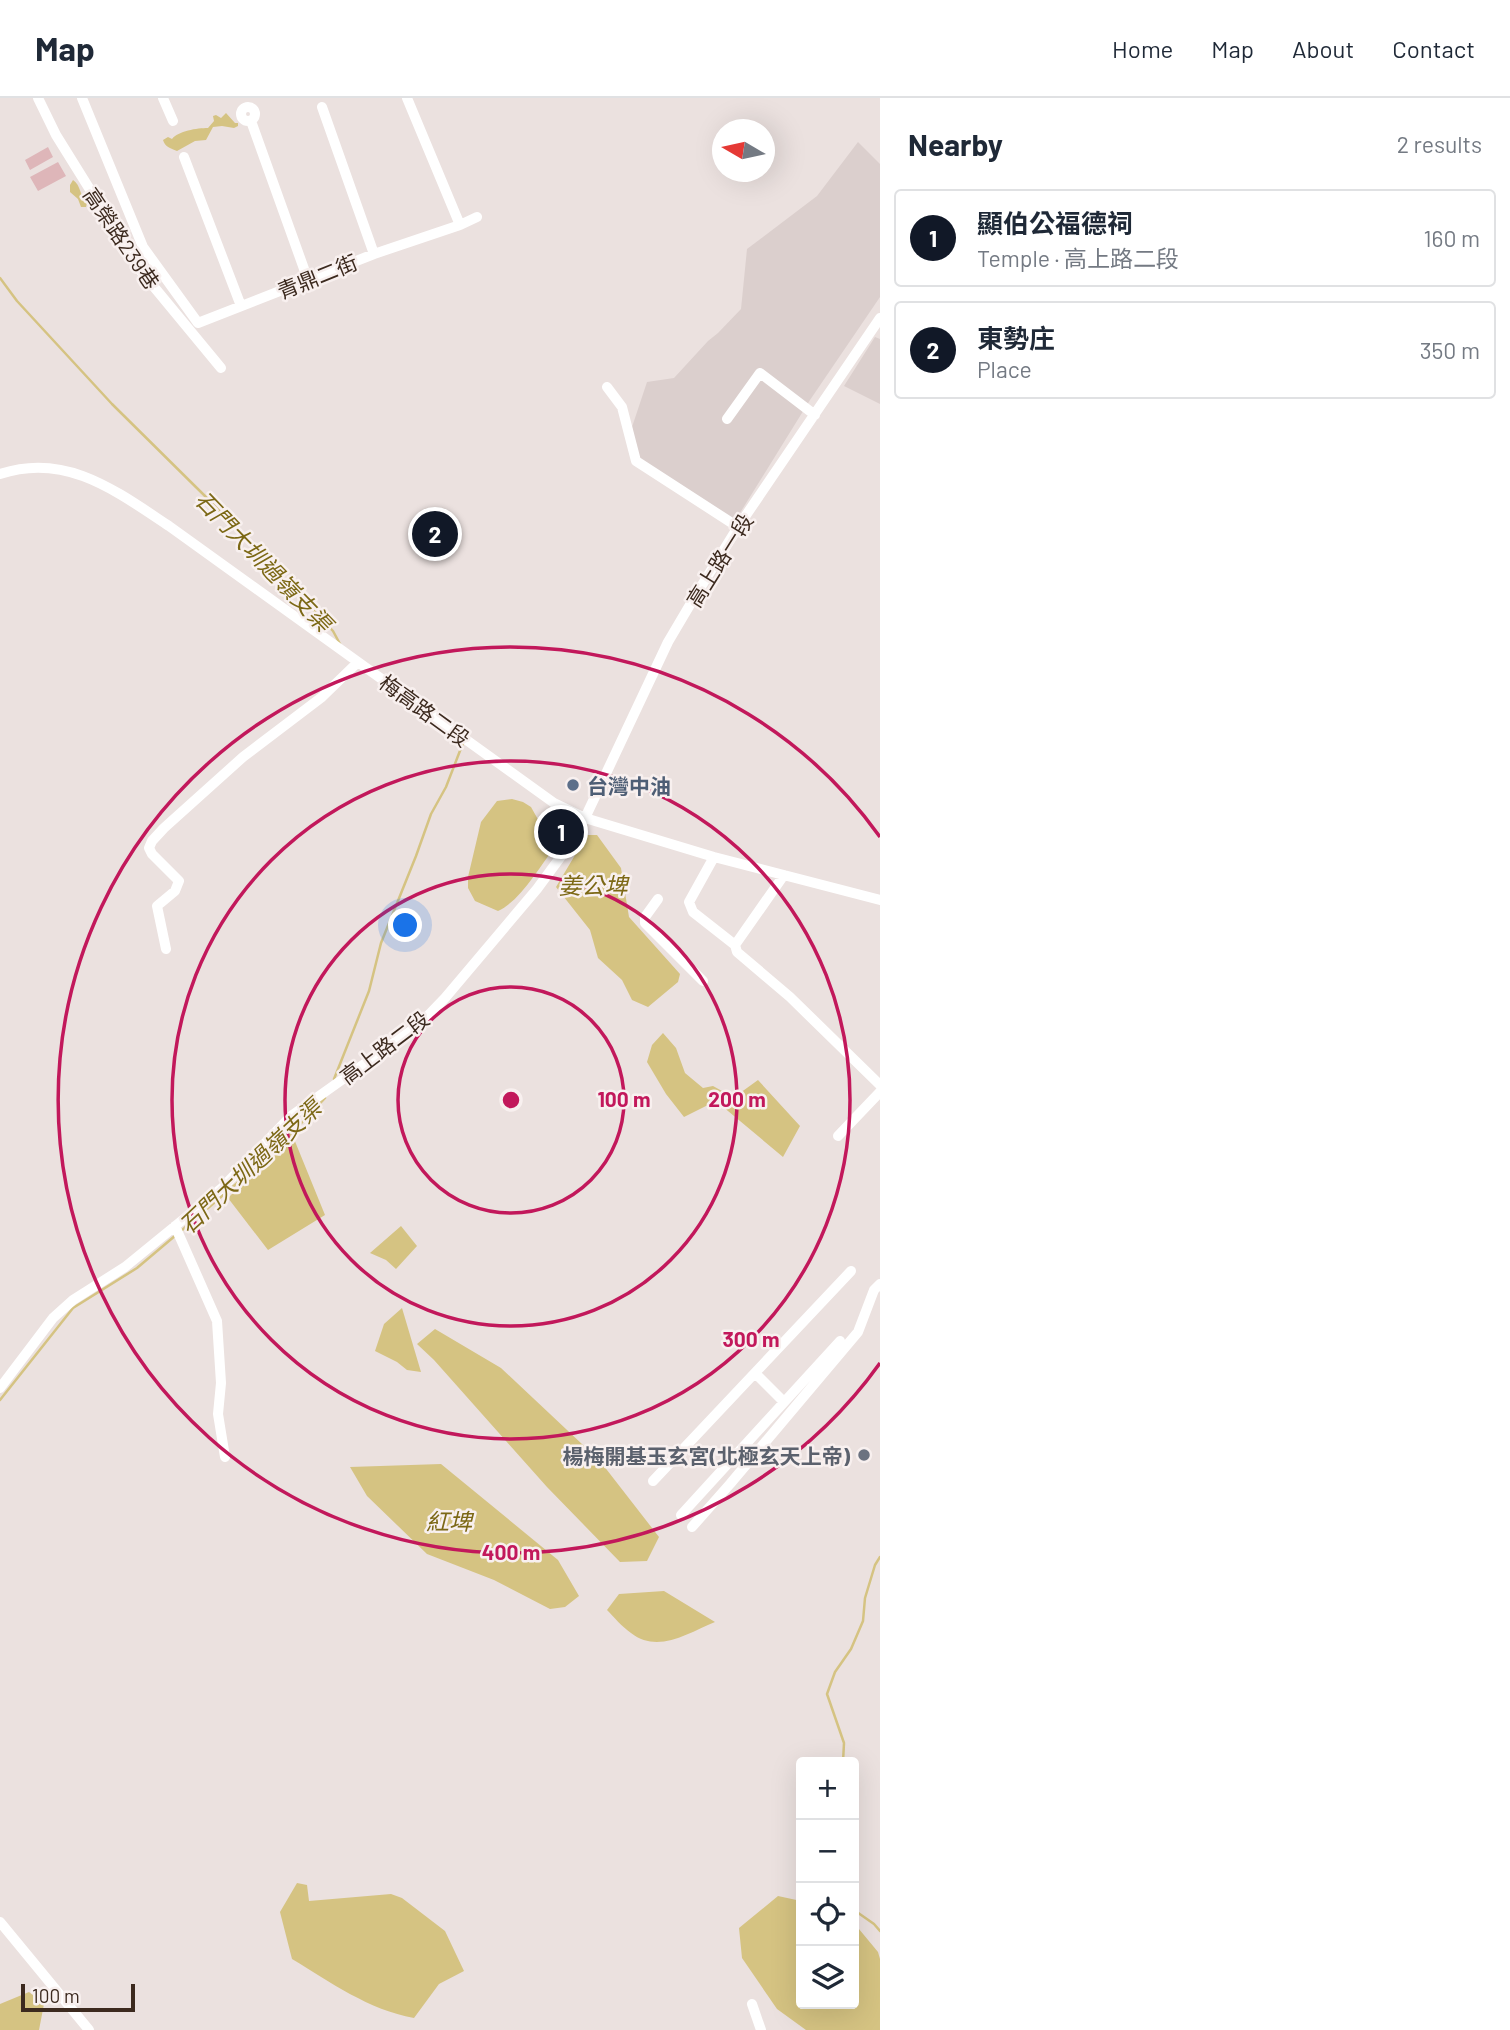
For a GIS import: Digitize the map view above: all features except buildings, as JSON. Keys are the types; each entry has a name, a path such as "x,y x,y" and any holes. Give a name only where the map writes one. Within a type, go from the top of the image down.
{"street":[{"name":"高榮路239巷","path":"38,98 56,135 140,270 221,368"},
{"name":"青鼎二街","path":"82,98 143,247 198,323 374,254 460,225 477,216"},
{"path":"163,98 173,121"},
{"path":"407,98 460,225"},
{"path":"244,103 255,111 255,118 251,121 309,279"},
{"path":"322,107 374,254"},
{"path":"184,157 241,306"},
{"name":"高上路一段","path":"585,818 668,642 738,527 815,415 876,333 880,318"},
{"path":"727,419 760,373 815,415"},
{"path":"607,387 622,407 636,461 738,527"},
{"name":"梅高路二段","path":"0,474 25,467 49,467 69,471 113,488 343,651 355,664 554,803 585,818 715,857 880,900"},
{"path":"166,949 157,906 175,891 179,881 152,854 149,848 152,841 243,757 322,697 355,664"},
{"name":"高上路二段","path":"0,1388 62,1309 177,1231 291,1116 419,1025 537,889 585,818"},
{"path":"715,857 689,902 690,908 735,945 737,952 878,1079"},
{"path":"735,945 784,875"},
{"path":"658,899 645,917 645,923 703,981"},
{"path":"838,1136 880,1092"},
{"path":"177,1231 217,1321 221,1382 218,1414 225,1457"},
{"path":"653,1481 851,1271"},
{"path":"692,1527 858,1332 874,1290 880,1283"},
{"path":"681,1515 856,1325 862,1324"},
{"path":"755,1373 784,1402"},
{"path":"0,1922 89,2030"},
{"path":"752,2004 761,2030"}],"shaded area":[{"path":"858,142 880,164 880,297 810,400 735,521 639,459 632,427 647,382 674,378 741,309 747,249 817,196"},
{"path":"48,147 53,157 30,170 25,160"},
{"path":"58,162 66,176 38,191 30,177"},
{"path":"875,337 880,339 880,404 844,386"}],"water":[{"path":"226,113 238,126 213,127 206,140 195,141 177,151 168,147 163,140 168,137 172,139 193,129 208,128 214,121 213,116 221,118"},
{"path":"73,180 87,203 86,207 81,207 78,199 70,192"},
{"name":"姜公埤","path":"512,799 531,807 554,848 514,900 498,911 475,901 468,888 468,877 481,822 497,801"},
{"name":"姜公埤","path":"587,835 597,835 621,868 629,917 680,974 678,982 648,1007 632,1000 622,980 598,958 590,930 556,887"},
{"path":"663,1033 676,1048 685,1073 703,1088 713,1086 722,1091 716,1101 684,1117 647,1062 652,1045"},
{"path":"758,1080 800,1126 783,1157 722,1106"},
{"path":"292,1134 325,1215 268,1250 228,1198"},
{"path":"401,1226 417,1246 396,1269 386,1260 370,1253"},
{"path":"402,1308 421,1372 407,1370 375,1351 384,1324"},
{"path":"435,1329 501,1368 600,1461 659,1537 647,1561 620,1562 547,1487 417,1344"},
{"name":"紅埤","path":"441,1464 558,1560 579,1596 565,1607 550,1609 494,1580 427,1554 367,1496 350,1467"},
{"path":"664,1591 715,1622 673,1640 652,1642 631,1633 607,1610 619,1594"},
{"path":"297,1883 307,1885 309,1901 391,1894 402,1898 445,1931 464,1971 439,1984 414,2018 381,2009 350,1994 292,1959 280,1912"},
{"path":"778,1896 796,1900 796,2009 859,2009 859,1929 878,1952 880,1959 880,2030 806,2030 777,2009 742,1958 739,1928"},
{"path":"29,1992 44,2004 39,2030 0,2030 0,2004"}],"waterway":[{"name":"石門大圳過嶺支渠","path":"0,278 17,301 112,404 207,498 333,631 340,644"},
{"name":"石門大圳過嶺支渠","path":"334,1079 369,991 381,943 431,814 446,787 463,743"},
{"name":"石門大圳過嶺支渠","path":"181,1231 274,1150 325,1098"},
{"name":"石門大圳過嶺支渠","path":"0,1400 73,1308 137,1268 176,1235"},
{"path":"843,1757 844,1743 827,1694 835,1672 851,1649 863,1621 865,1598 880,1557"},
{"path":"859,1914 880,1931"}],"place":[{"name":"東勢庄","path":"435,534"},
{"name":"台灣中油","path":"573,785"},
{"name":"顯伯公福德祠","path":"561,832"},
{"name":"楊梅開基玉玄宮(北極玄天上帝)","path":"864,1455"}]}
